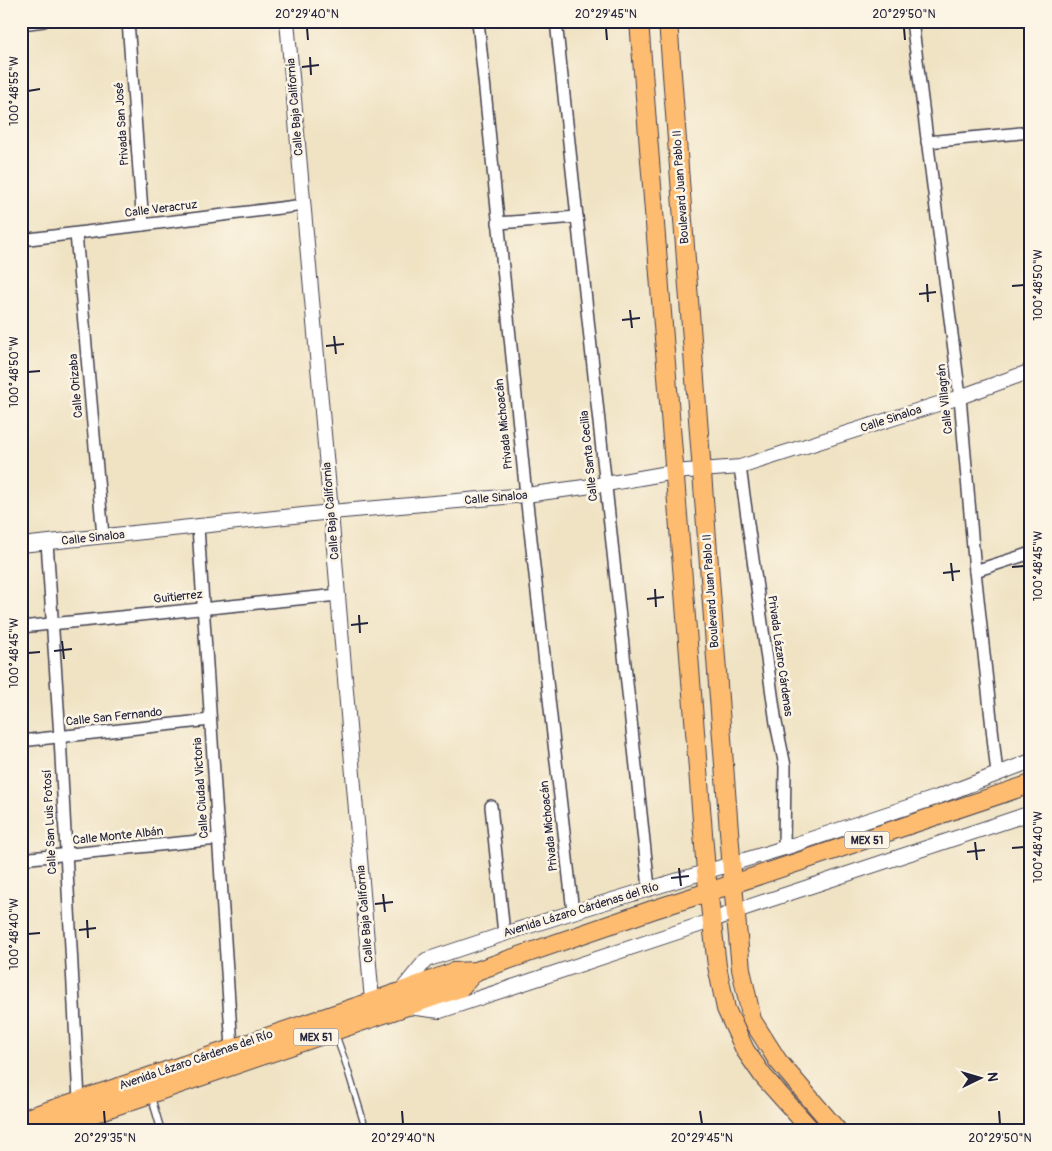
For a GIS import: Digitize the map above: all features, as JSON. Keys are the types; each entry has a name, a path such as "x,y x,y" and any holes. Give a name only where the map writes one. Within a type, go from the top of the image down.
{"main road":[{"path":"639,21 706,872 717,966 726,1009 745,1050 763,1076 811,1130"},
{"name":"Boulevard Juan Pablo II","path":"668,21 733,884 742,969 752,1020 778,1060 837,1130"},
{"name":"Avenida Lázaro Cárdenas del Río","path":"45,1130 232,1048 372,1001 402,999 460,988 476,971 642,913 1031,784"},
{"name":"Avenida Lázaro Cárdenas del Río","path":"21,1120 79,1100 148,1086 334,1031 402,999"}],"street":[{"path":"21,24 44,21"},
{"name":"Privada San José","path":"128,21 144,225"},
{"name":"Calle Baja California","path":"287,21 372,1001"},
{"name":"Privada Michoacán","path":"478,21 526,495 573,912"},
{"name":"Calle Santa Cecilia","path":"556,21 649,888"},
{"name":"Calle Villagrán","path":"912,21 960,397 975,571 997,774"},
{"path":"927,142 1031,132"},
{"name":"Calle Veracruz","path":"21,240 304,205"},
{"path":"498,223 578,217"},
{"name":"Calle Orizaba","path":"76,234 103,536"},
{"name":"Calle Sinaloa","path":"21,545 331,512 526,495 674,472 740,467 960,397 1031,372"},
{"name":"Privada Lázaro Cárdenas","path":"740,467 776,723 785,766 784,848"},
{"name":"Calle Ciudad Victoria","path":"198,526 232,1048"},
{"name":"Calle San Luis Potosí","path":"47,542 60,737 79,1100"},
{"path":"975,571 1031,553"},
{"name":"Guitierrez","path":"21,627 338,595"},
{"name":"Calle San Fernando","path":"21,741 210,720"},
{"name":"Avenida Lázaro Cárdenas del Río","path":"1031,761 938,797 784,848 649,888 426,960 402,999 440,1010 1031,813"},
{"path":"491,806 504,934"},
{"name":"Calle Monte Albán","path":"21,859 218,839"}],"lane":[{"path":"334,1031 366,1130"},
{"path":"148,1086 161,1130"}]}
